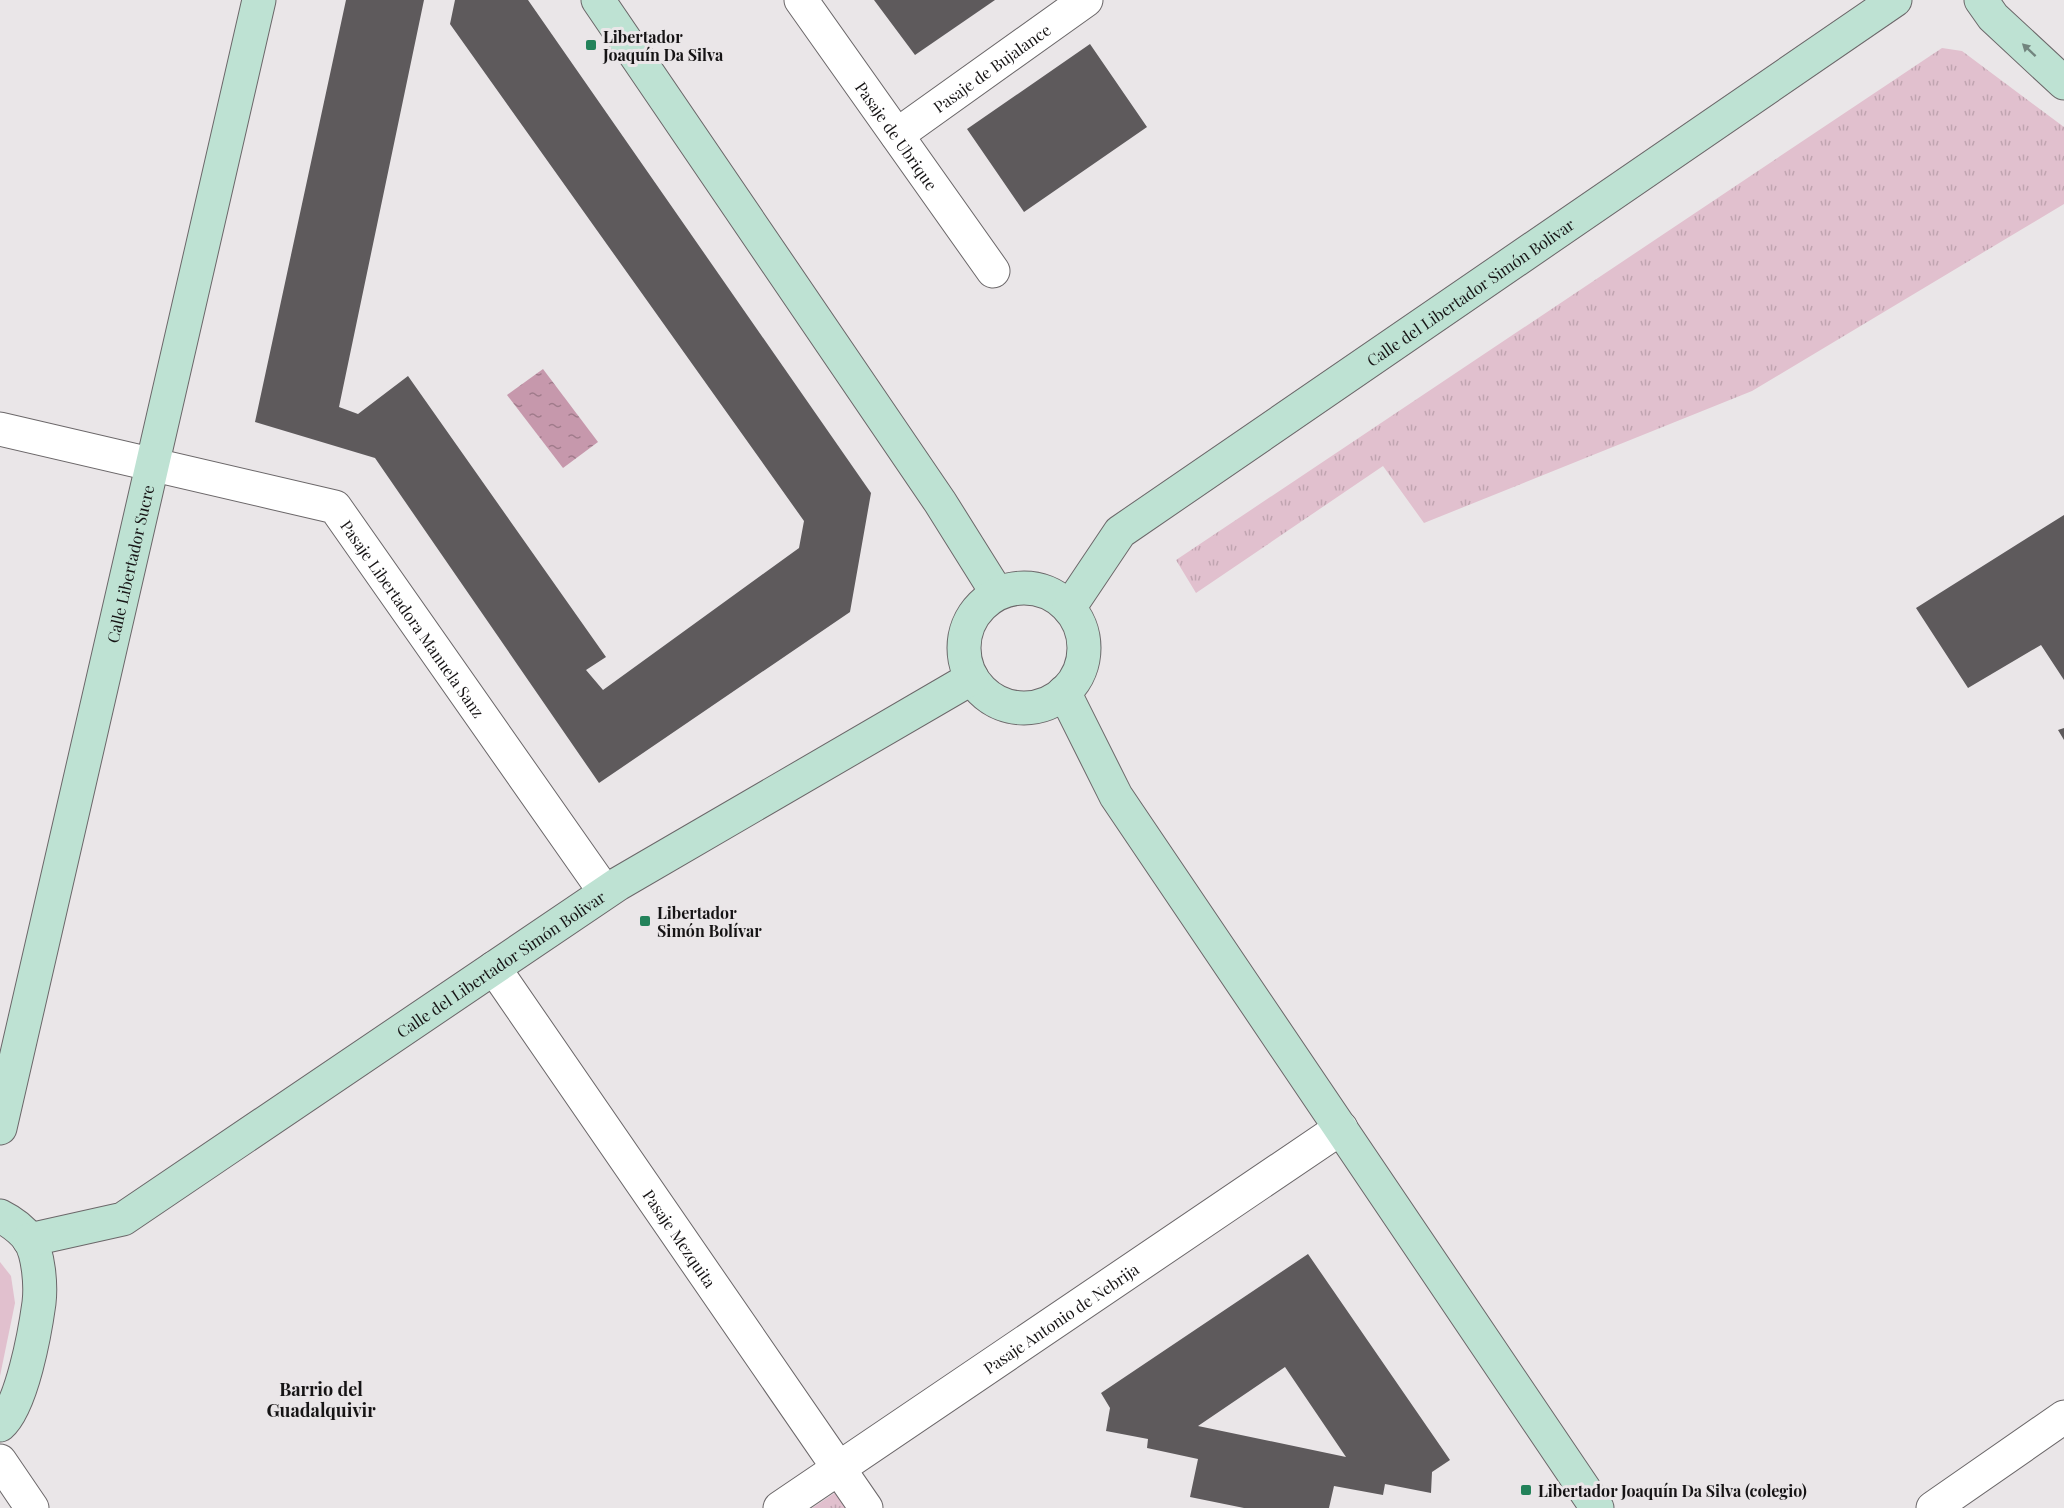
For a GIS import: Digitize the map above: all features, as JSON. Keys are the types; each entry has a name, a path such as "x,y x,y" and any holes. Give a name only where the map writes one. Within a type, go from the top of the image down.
{"main road":[{"name":"Calle Libertador Sucre","path":"0,1128 260,0"},
{"path":"598,0 940,502 998,593"},
{"name":"Calle del Libertador Simón Bolivar","path":"1069,608 1120,532 1894,0"},
{"path":"1996,6 2064,83"},
{"path":"1016,588 1036,589 1054,596 1069,608 1084,642 1083,661 1076,678 1064,692 1050,702 1032,707 1015,707 998,702 983,692 972,678 964,660 964,640 970,621 981,605 998,593 1016,588"},
{"name":"Calle del Libertador Simón Bolivar","path":"29,1240 123,1219 605,892 972,678"},
{"path":"1064,692 1116,796 1597,1508"},
{"path":"0,1216 9,1220 29,1240 39,1270 39,1301 22,1383 8,1417 0,1425"}],"street":[{"name":"Pasaje de Ubrique","path":"801,0 993,271"},
{"name":"Pasaje de Bujalance","path":"897,135 1086,0"},
{"name":"Pasaje Libertadora Manuela Sanz","path":"0,429 335,507 605,892"},
{"name":"Pasaje Mezquita","path":"494,968 866,1508"},
{"name":"Pasaje Antonio de Nebrija","path":"780,1508 1341,1128"},
{"path":"1933,1508 2064,1417"},
{"path":"0,1461 32,1508"}],"green space":[{"path":"1942,48 1962,51 2064,127 2064,204 1752,391 1424,523 1383,466 1196,593 1176,560"},
{"path":"0,1262 11,1276 15,1303 0,1376"},
{"path":"860,1476 882,1508 812,1508"}],"water":[{"path":"543,369 598,442 563,468 507,395"}],"building":[{"path":"346,0 424,0 339,407 358,414 408,376 606,657 586,670 603,690 799,548 804,521 450,24 455,0 528,0 871,493 850,612 599,783 375,458 255,422"},
{"path":"874,0 995,0 915,55"},
{"path":"1090,44 1147,127 1024,212 967,129"},
{"path":"2064,515 2064,680 2041,645 1968,688 1916,608"},
{"path":"2064,728 2064,740 2058,730"},
{"path":"1308,1254 1450,1460 1432,1472 1431,1493 1385,1484 1383,1495 1334,1486 1329,1508 1244,1508 1190,1497 1198,1459 1147,1448 1148,1439 1106,1431 1110,1408 1101,1393","holes":["1285,1367 1346,1457 1198,1426"]}],"place":[{"name":"Libertador Joaquín Da Silva","path":"591,45"},
{"name":"Libertador Simón Bolívar","path":"645,921"},
{"name":"Libertador Joaquín Da Silva (colegio)","path":"1526,1490"}],"district":[{"name":"Barrio del Guadalquivir","path":"321,1399"}]}
